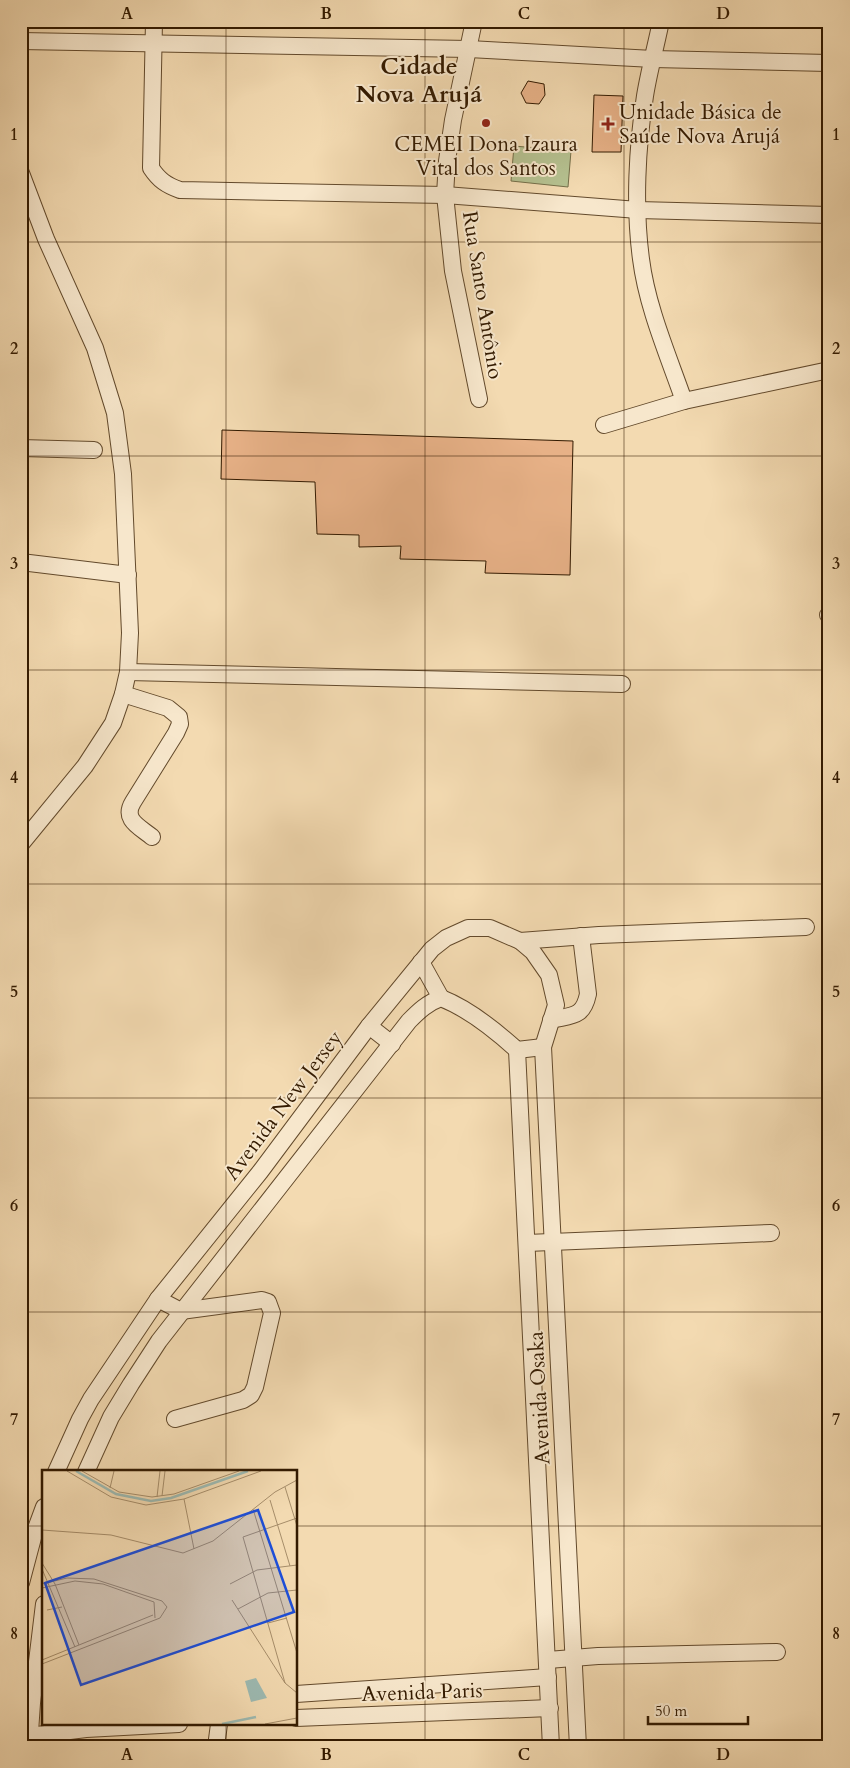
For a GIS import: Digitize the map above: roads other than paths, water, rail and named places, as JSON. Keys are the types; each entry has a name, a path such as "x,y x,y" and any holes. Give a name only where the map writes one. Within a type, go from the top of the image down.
{"street":[{"path":"154,21 151,168 158,179 167,186 180,190 445,195 638,210 829,215"},
{"name":"Rua Santo Antônio","path":"474,21 453,120 447,161 445,195 453,271 479,399"},
{"path":"661,21 645,94 639,143 638,210 641,260 654,318 684,400"},
{"path":"21,41 469,49 653,59 829,63"},
{"path":"21,173 46,239 95,348 115,413 123,474 130,633 128,672 123,694 113,722 86,766 21,844"},
{"path":"604,426 684,400 829,370"},
{"path":"21,448 94,450"},
{"path":"21,562 128,575"},
{"path":"128,672 622,684"},
{"path":"123,694 168,708 179,717 180,724 176,733 133,802 129,812 129,817 152,837"},
{"path":"520,941 581,936 806,926"},
{"name":"Avenida New Jersey","path":"57,1470 91,1399 158,1299 260,1172 369,1026 432,949 446,938 468,928 490,928 520,941 534,952 549,975 556,1005 543,1047"},
{"path":"551,1020 576,1014 583,1010 586,1003 588,994 581,936"},
{"path":"422,962 441,998 456,1004 503,1037 517,1050 543,1047"},
{"path":"87,1470 111,1417 181,1311 409,1021 430,1002 441,998"},
{"path":"369,1026 392,1044"},
{"name":"Avenida Osaka","path":"543,1047 578,1747"},
{"name":"Avenida Osaka","path":"517,1050 551,1747"},
{"path":"527,1243 771,1234"},
{"path":"158,1299 181,1311 262,1300 268,1302 272,1313 255,1387 251,1395 243,1400 175,1419"},
{"path":"533,1361 559,1361"},
{"path":"91,1399 111,1417"},
{"path":"537,1461 564,1459"},
{"path":"21,1584 39,1536 42,1519"},
{"path":"541,1531 567,1530"},
{"path":"42,1621 27,1740 86,1730 148,1726"},
{"path":"548,1660 777,1652"},
{"name":"Avenida Paris","path":"298,1694 548,1677"},
{"path":"422,1686 422,1714"},
{"name":"Avenida Paris","path":"298,1718 550,1708"},
{"path":"216,1747 220,1726"}],"place":[{"name":"CEMEI Dona Izaura Vital dos Santos","path":"486,123"},
{"name":"Unidade Básica de Saúde Nova Arujá","path":"608,124"}],"district":[{"name":"Cidade Nova Arujá","path":"419,80"}]}
